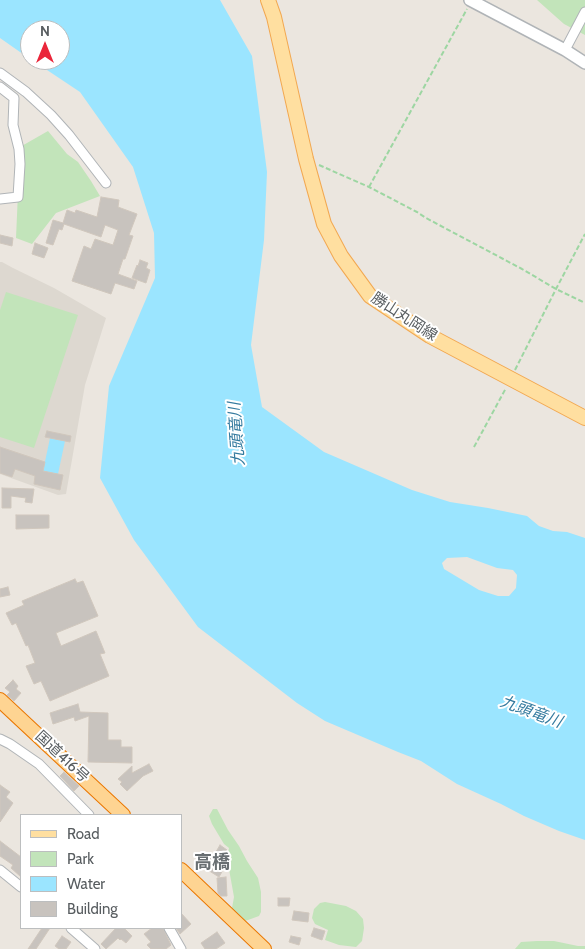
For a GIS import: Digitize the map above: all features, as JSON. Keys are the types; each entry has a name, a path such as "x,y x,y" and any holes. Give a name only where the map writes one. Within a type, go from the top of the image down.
{"highway":[{"name":"国道416号","path":"0,700 122,814"},
{"path":"182,871 264,949"}],"main road":[{"name":"勝山丸岡線","path":"268,0 274,17 306,159 324,224 341,256 370,296 430,336 585,418"}],"street":[{"path":"471,0 565,50 585,63"},
{"path":"565,50 585,12"},
{"path":"0,73 26,92 51,115 106,183"},
{"path":"0,87 14,98 13,125 19,149 20,164 18,197 0,199"},
{"path":"0,739 38,764 88,814"},
{"path":"0,870 20,886"},
{"path":"72,929 95,949"},
{"path":"170,929 181,949"}],"path":[{"path":"369,187 471,0"},
{"path":"306,159 369,187 585,303"},
{"path":"474,447 585,234"}],"shaded area":[{"path":"0,262 54,288 106,318 85,385 66,494 58,495 0,474"}],"green space":[{"path":"537,0 585,0 585,35 564,24"},
{"path":"48,131 67,154 78,162 100,196 56,213 32,244 16,238 20,147"},
{"path":"6,292 78,315 34,448 0,437 0,310"},
{"path":"213,809 217,809 258,878 261,892 261,912 259,916 244,921 232,908 234,897 227,858 229,848 224,844 212,824 209,816"},
{"path":"325,902 346,906 356,911 363,919 362,941 356,947 339,945 325,940 328,930 315,924 312,918 314,909 320,903"},
{"path":"554,941 585,946 585,949 515,949 521,942"}],"water":[{"name":"九頭竜川","path":"0,0 220,0 252,56 267,172 264,240 251,345 262,407 324,452 412,490 450,502 527,516 539,526 585,538 585,840 524,816 457,784 421,761 325,721 297,703 198,627 134,540 100,478 109,386 155,278 154,233 133,167 80,92 47,70 70,70 70,20 20,20 20,52 0,38","holes":["467,557 497,568 513,570 517,575 516,588 509,596 498,596 479,590 444,569 442,563 447,558"]},
{"path":"50,438 65,441 58,474 43,471"}],"building":[{"path":"101,197 119,200 118,207 137,214 129,235 133,236 118,274 137,281 134,289 115,283 111,294 72,281 84,246 91,249 95,239 113,245 118,230 105,225 101,237 64,224 62,230 59,229 53,245 46,243 53,220 63,223 67,210 75,213 76,210 97,217"},
{"path":"0,235 13,238 12,246 0,243"},
{"path":"35,243 48,248 44,258 32,254"},
{"path":"140,260 148,263 146,268 150,270 146,283 132,278"},
{"path":"47,431 71,436 70,442 45,437"},
{"path":"0,447 45,462 43,471 63,475 60,490 34,484 35,476 15,469 12,477 0,473"},
{"path":"2,488 34,489 32,503 25,502 26,498 11,496 11,508 2,508"},
{"path":"16,515 49,515 49,528 16,529"},
{"path":"75,579 77,583 83,581 98,616 56,633 61,646 96,631 105,653 100,654 109,676 50,701 41,681 34,684 26,666 35,663 28,645 26,646 16,623 12,625 6,613 24,605 22,601"},
{"path":"8,587 10,595 0,597 0,589"},
{"path":"13,680 18,686 16,689 21,693 14,701 7,695 10,692 5,688"},
{"path":"78,704 80,712 108,713 108,740 121,740 121,747 132,747 132,763 88,762 89,716 75,721 74,717 53,724 50,713"},
{"path":"149,764 153,771 143,776 127,791 120,784 122,782 118,779 132,766 132,773"},
{"path":"64,772 79,786 74,791 60,776"},
{"path":"0,785 10,792 6,797 13,803 0,822"},
{"path":"0,841 20,856 20,876 11,868 13,865 0,856"},
{"path":"220,845 227,850 217,866 223,870 219,877 203,867 210,856 213,857"},
{"path":"226,877 227,896 221,896 218,893 217,878"},
{"path":"278,898 290,898 289,906 278,906"},
{"path":"294,911 309,913 308,922 292,920"},
{"path":"182,914 191,924 180,934 177,929 182,929"},
{"path":"314,928 325,931 322,940 311,936"},
{"path":"41,929 49,929 36,949 28,949"},
{"path":"115,929 125,929 132,936 126,943 118,938 106,949 101,944"},
{"path":"151,929 163,929 171,945 166,949 151,949 147,945 151,942 144,934"},
{"path":"217,932 225,943 216,949 205,949 201,943"},
{"path":"62,936 71,942 66,949 59,949 55,946"},
{"path":"291,936 301,938 299,945 289,942"}],"district":[{"name":"高橋","path":"212,863"}]}
